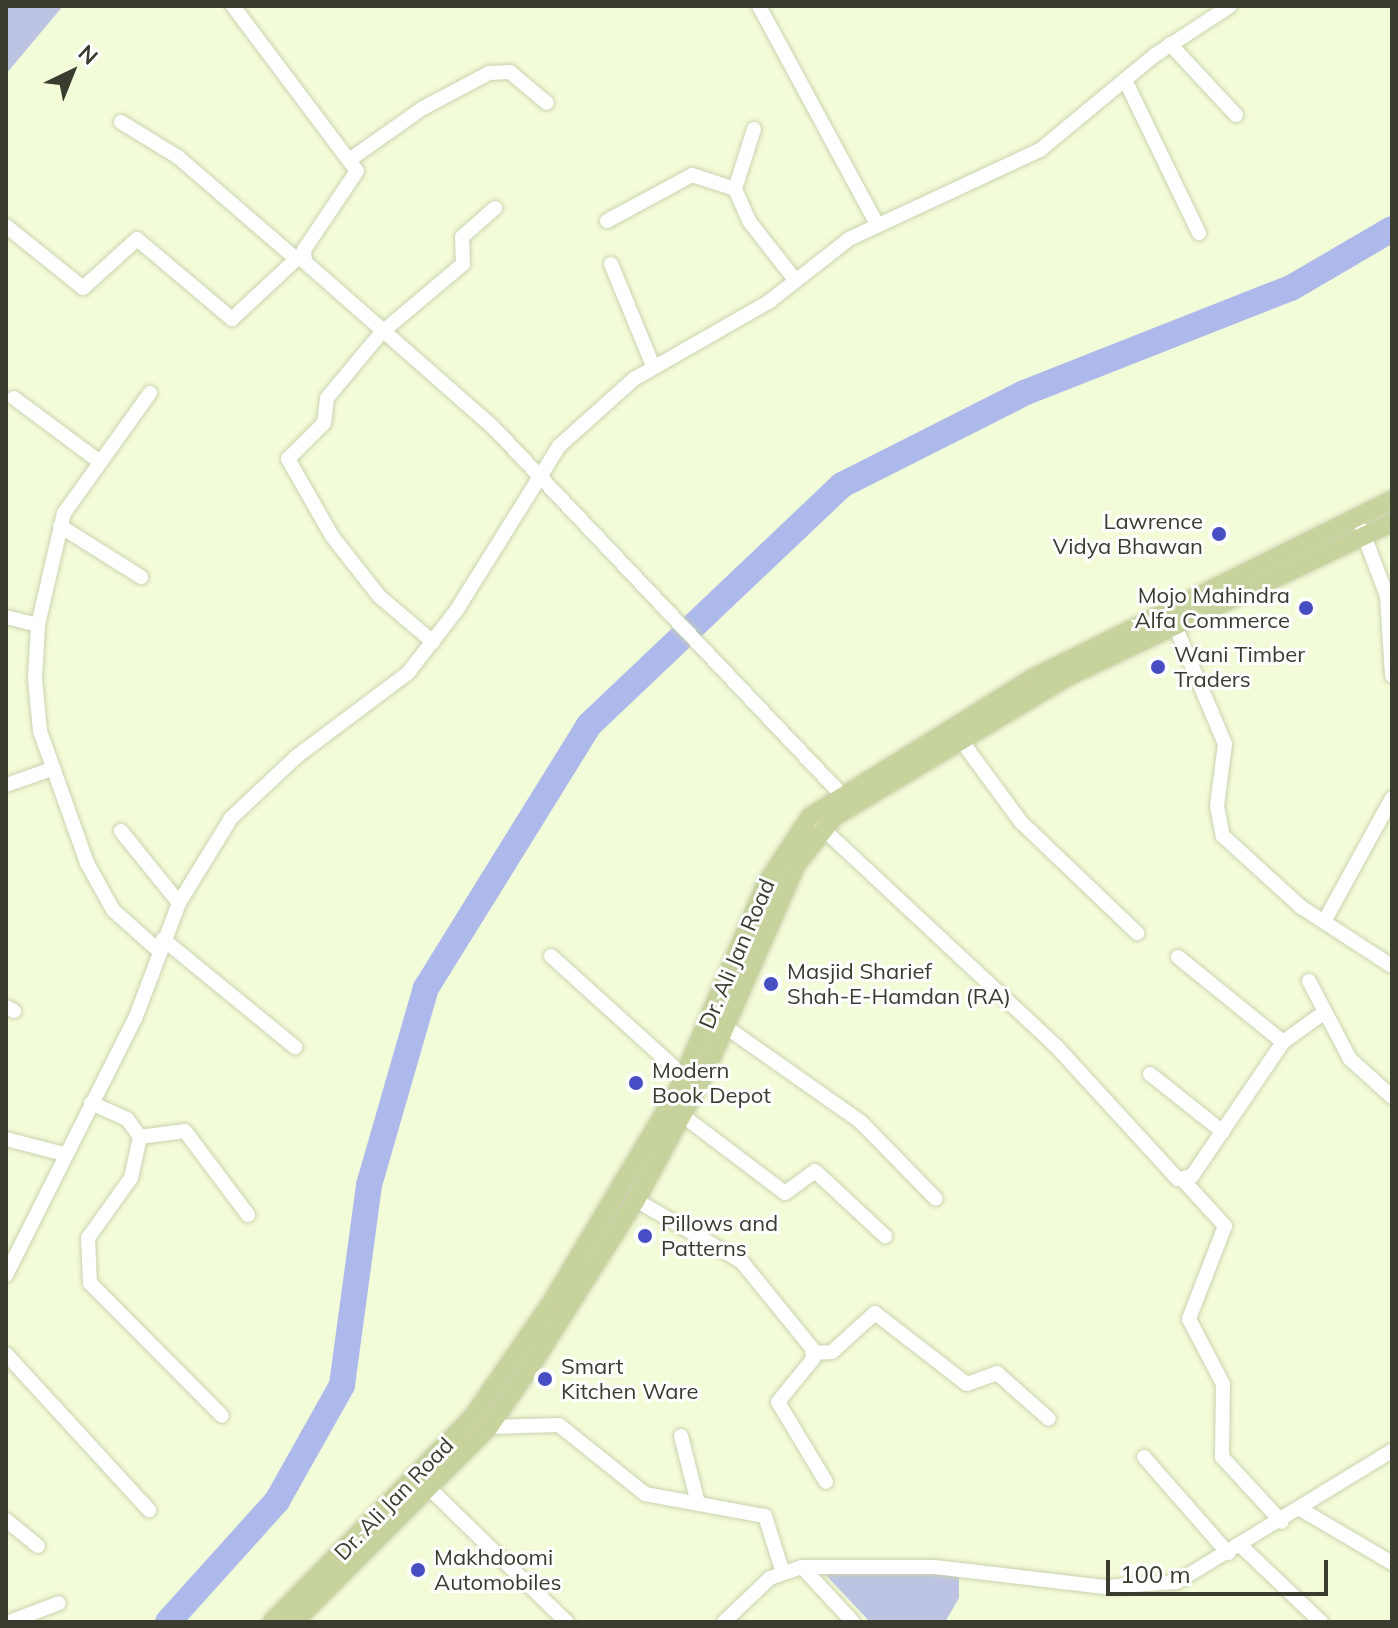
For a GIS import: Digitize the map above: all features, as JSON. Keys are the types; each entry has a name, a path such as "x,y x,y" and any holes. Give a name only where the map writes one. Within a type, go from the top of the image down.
{"main road":[{"name":"Dr. Ali Jan Road","path":"294,1622 489,1427 636,1200 726,1027 817,823 840,793 1033,678 1392,500"},
{"name":"Dr. Ali Jan Road","path":"272,1622 472,1418 560,1288 684,1076 784,846 817,823 1067,677 1392,523"}],"street":[{"path":"6,226 83,288 137,239 232,319 298,255 356,182 352,158 274,69 233,6"},
{"path":"759,6 877,224"},
{"path":"6,1275 64,1154 135,1019 179,903 231,818 262,786 383,696 433,642 535,475 593,411 653,366 796,281 877,224 1028,158 1170,44 1230,6"},
{"path":"1170,44 1236,115"},
{"path":"352,158 489,73 510,72 547,103"},
{"path":"1125,80 1199,233"},
{"path":"121,122 178,157 298,255 381,333 470,405 840,793"},
{"path":"754,129 735,189 749,221 796,281"},
{"path":"607,221 692,175 735,189"},
{"path":"433,642 379,596 332,536 288,459 324,423 327,398 381,333 463,264 462,237 495,208"},
{"path":"611,264 653,366"},
{"path":"150,393 100,462 60,526 38,625 38,705 52,769 102,894 161,945 295,1047"},
{"path":"14,398 100,462"},
{"path":"1355,518 1365,536 1387,596 1392,676"},
{"path":"60,526 141,577"},
{"path":"6,617 38,625"},
{"path":"1176,628 1225,744 1217,806 1223,836 1325,920 1392,966"},
{"path":"960,739 1021,822 1137,933"},
{"path":"6,785 52,769"},
{"path":"1325,920 1390,808"},
{"path":"817,823 1029,1020 1148,1152 1184,1181 1225,1226 1189,1319 1223,1384 1222,1457 1282,1522"},
{"path":"121,831 179,903"},
{"path":"551,956 684,1076"},
{"path":"1178,957 1283,1042"},
{"path":"1309,981 1322,1014 1350,1059 1392,1097"},
{"path":"1184,1181 1223,1132 1283,1042 1322,1014"},
{"path":"726,1027 872,1131 936,1199"},
{"path":"1150,1074 1223,1132"},
{"path":"91,1103 127,1119 140,1137 131,1178 88,1238 90,1283 222,1416"},
{"path":"682,1115 785,1193 815,1171 885,1236"},
{"path":"140,1137 185,1131 248,1215"},
{"path":"6,1139 64,1154"},
{"path":"636,1200 742,1262 814,1353"},
{"path":"814,1353 832,1352 875,1313 967,1384 997,1373 1049,1419"},
{"path":"814,1353 778,1402 826,1482"},
{"path":"6,1354 149,1510"},
{"path":"489,1427 559,1425 599,1451 634,1489 765,1516 782,1570"},
{"path":"681,1436 698,1503"},
{"path":"724,1622 782,1570 802,1567 935,1567 1105,1587 1177,1582 1302,1510 1392,1451"},
{"path":"1144,1457 1234,1549 1321,1622"},
{"path":"430,1489 567,1622"},
{"path":"1302,1510 1392,1563"},
{"path":"6,1520 38,1546"},
{"path":"802,1567 853,1622"},
{"path":"9,1622 59,1603"}],"shaded area":[{"path":"6,6 63,6 6,74"},
{"path":"869,1567 959,1575 959,1598 945,1622 870,1622 824,1573"}],"waterway":[{"path":"168,1622 277,1501 342,1385 369,1185 426,988 589,725 842,485 1024,393 1291,288 1392,229"}],"place":[{"name":"Lawrence Vidya Bhawan","path":"1219,534"},
{"name":"Mojo Mahindra Alfa Commerce","path":"1306,608"},
{"name":"Wani Timber Traders","path":"1158,667"},
{"name":"Masjid Sharief Shah-E-Hamdan (RA)","path":"771,984"},
{"name":"Modern Book Depot","path":"636,1083"},
{"name":"Pillows and Patterns","path":"645,1236"},
{"name":"Smart Kitchen Ware","path":"545,1379"},
{"name":"Makhdoomi Automobiles","path":"418,1570"}]}
